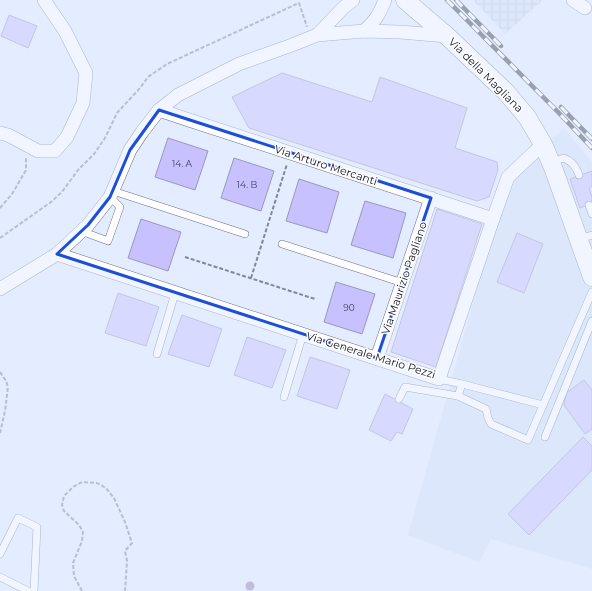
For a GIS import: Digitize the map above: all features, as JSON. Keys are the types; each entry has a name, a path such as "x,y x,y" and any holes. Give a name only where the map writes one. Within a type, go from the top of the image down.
{"main road":[{"name":"Via della Magliana","path":"405,0 447,36 506,92 527,117 543,144 585,237 592,277"}],"street":[{"path":"0,133 8,135 38,151 55,151 67,137 83,103 86,73 65,31 44,0"},
{"path":"364,31 375,21 383,5 372,0"},
{"path":"573,0 588,10"},
{"path":"317,35 347,2"},
{"path":"0,289 57,254 88,224 112,194 130,150 142,132 159,110 178,95 239,64 317,35 364,31 447,36"},
{"name":"Via Arturo Mercanti","path":"159,110 493,218"},
{"name":"Via Generale Mario Pezzi","path":"57,254 439,379 508,177 543,144"},
{"name":"Via Maurizio Pagliano","path":"377,358 431,198"}],"lane":[{"path":"551,162 564,158 572,162 579,175"},
{"path":"81,231 108,241 120,207 112,194"},
{"path":"112,194 245,234"},
{"path":"589,205 592,214"},
{"path":"282,244 402,283"},
{"path":"399,399 405,387 458,396 486,409 490,424 528,440 592,292"},
{"path":"157,354 175,293"},
{"path":"545,437 592,321"},
{"path":"284,397 304,334"},
{"path":"439,379 543,405"},
{"path":"458,396 462,384"},
{"path":"0,554 18,518 37,526 34,591"},
{"path":"0,577 28,591"}],"path":[{"path":"0,238 51,202 62,192 78,170 94,154 105,138 117,113 148,77 167,64 299,4"},
{"path":"0,208 12,194 26,170 26,145"},
{"path":"251,278 291,153"},
{"path":"185,257 316,299"},
{"path":"0,372 6,381 8,388 0,433"},
{"path":"82,591 74,576 73,563 82,541 82,532 79,525 64,512 62,504 64,496 73,487 82,482 97,483 106,488 114,498 125,522 132,543 125,551 128,561 125,591"}],"highlighted area":[{"path":"159,110 431,198 377,358 57,254 88,225 110,197 130,150"}],"shaded area":[{"path":"473,0 543,0 505,34"},
{"path":"564,128 592,162 592,569 491,539 479,562 408,535 509,178"}],"building":[{"path":"9,15 37,26 28,48 1,36"},
{"path":"282,73 372,102 380,77 467,108 455,148 497,162 498,170 489,197 477,201 249,128 232,97"},
{"path":"168,138 208,151 195,190 155,177"},
{"path":"234,158 274,171 261,211 221,198"},
{"path":"592,171 592,186 589,188 592,203 580,208 570,179"},
{"path":"299,179 339,192 327,233 286,221"},
{"path":"365,201 406,213 393,258 351,245"},
{"path":"437,209 482,224 436,367 391,352"},
{"path":"141,219 181,232 168,271 128,258"},
{"path":"517,233 543,244 524,293 497,282"},
{"path":"336,282 375,294 362,334 324,322"},
{"path":"118,293 159,307 146,346 105,333"},
{"path":"182,315 222,329 209,367 168,354"},
{"path":"247,337 286,350 272,388 234,375"},
{"path":"310,357 350,370 337,409 297,396"},
{"path":"584,380 592,390 592,429 585,434 564,405 566,393"},
{"path":"385,394 413,409 402,434 397,432 391,441 369,430"},
{"path":"583,437 592,446 592,470 529,535 508,514"}],"railway":[{"path":"447,0 592,148"},
{"path":"456,0 501,46"},
{"path":"561,107 592,139"}]}
